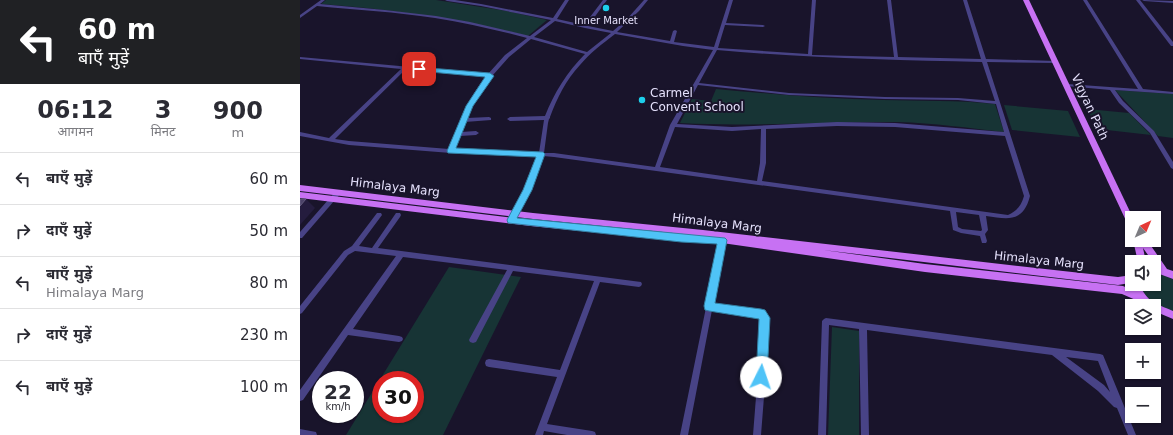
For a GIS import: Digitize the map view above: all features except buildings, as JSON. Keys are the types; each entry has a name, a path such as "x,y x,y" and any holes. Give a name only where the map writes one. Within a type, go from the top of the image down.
{"main road":[{"name":"Vigyan Path","path":"1026,0 1126,211"},
{"name":"Himalaya Marg","path":"300,188 513,217 1118,281 1125,280"},
{"path":"300,196 513,217"},
{"name":"Himalaya Marg","path":"722,238 925,268 1123,290 1141,298"},
{"path":"1147,247 1163,270 1173,275"},
{"path":"1138,291 1141,298"},
{"path":"1169,314 1173,323"}],"street":[{"path":"300,17 323,0"},
{"path":"447,0 554,20 613,34 716,49 810,56 896,59 984,59 1056,62"},
{"path":"451,151 469,106 490,76 507,56 554,20 567,0"},
{"path":"586,28 605,0"},
{"path":"513,217 527,190 541,154 548,118 559,93 570,74 589,54 636,14 646,0"},
{"path":"657,168 673,125 716,49 731,0"},
{"path":"810,56 814,0"},
{"path":"889,0 896,59"},
{"path":"300,134 349,143 451,151 541,154 657,168 760,184 1008,216 1019,213 1025,206 1027,196 965,0"},
{"path":"1085,0 1142,91"},
{"path":"1138,0 1173,45"},
{"path":"1144,0 1173,2"},
{"path":"317,5 380,10 452,20 530,38 589,54"},
{"path":"724,23 752,24"},
{"path":"724,23 763,26"},
{"path":"672,42 675,31"},
{"path":"301,59 490,76"},
{"path":"331,139 405,68"},
{"path":"697,84 789,94 958,99 998,103"},
{"path":"1067,85 1173,93"},
{"path":"1111,88 1121,102 1152,132 1173,167"},
{"path":"510,119 548,118"},
{"path":"464,120 489,119"},
{"path":"673,125 732,128 837,124 895,125 1007,134"},
{"path":"760,184 763,163 764,127"},
{"path":"458,134 476,133"},
{"path":"300,236 338,193"},
{"path":"953,210 955,228 961,231 982,234"},
{"path":"982,213 985,230 982,234 984,241"},
{"path":"300,311 346,253 354,248 379,215"},
{"path":"373,251 398,216"},
{"path":"684,435 722,238"},
{"path":"354,248 639,284"},
{"path":"300,396 401,254"},
{"path":"473,340 511,268"},
{"path":"592,435 540,431 598,279"},
{"path":"709,306 761,314 766,320 757,435"},
{"path":"822,435 826,321 1100,358 1132,435"},
{"path":"863,326 865,435"},
{"path":"347,331 399,339"},
{"path":"1055,352 1102,388 1120,407"},
{"path":"490,363 562,374"},
{"path":"300,433 313,435"}],"green space":[{"path":"326,0 436,0 507,11 547,20 528,36 425,16 321,4"},
{"path":"716,89 841,99 953,101 995,104 1004,132 898,122 762,124 680,123 692,99 711,101"},
{"path":"1115,90 1173,94 1173,138 1158,136"},
{"path":"1004,105 1068,111 1080,137 1012,130"},
{"path":"1087,109 1129,113 1151,135 1098,129"},
{"path":"449,267 521,277 443,435 346,435 353,423 364,423 364,406 372,393 372,423 424,423 424,371 385,371"},
{"path":"1161,275 1173,279 1173,311 1161,307 1161,299 1149,299 1143,291 1161,291"},
{"path":"832,327 859,331 859,435 828,435"}],"place":[{"name":"Inner Market","path":"606,8"},
{"name":"Carmel Convent School","path":"642,100"}],"route":[{"path":"419,69 490,76 483,83 469,106 451,151 541,154 527,190 511,220 681,238 722,240 709,306 761,314 765,318 761,377"}]}
